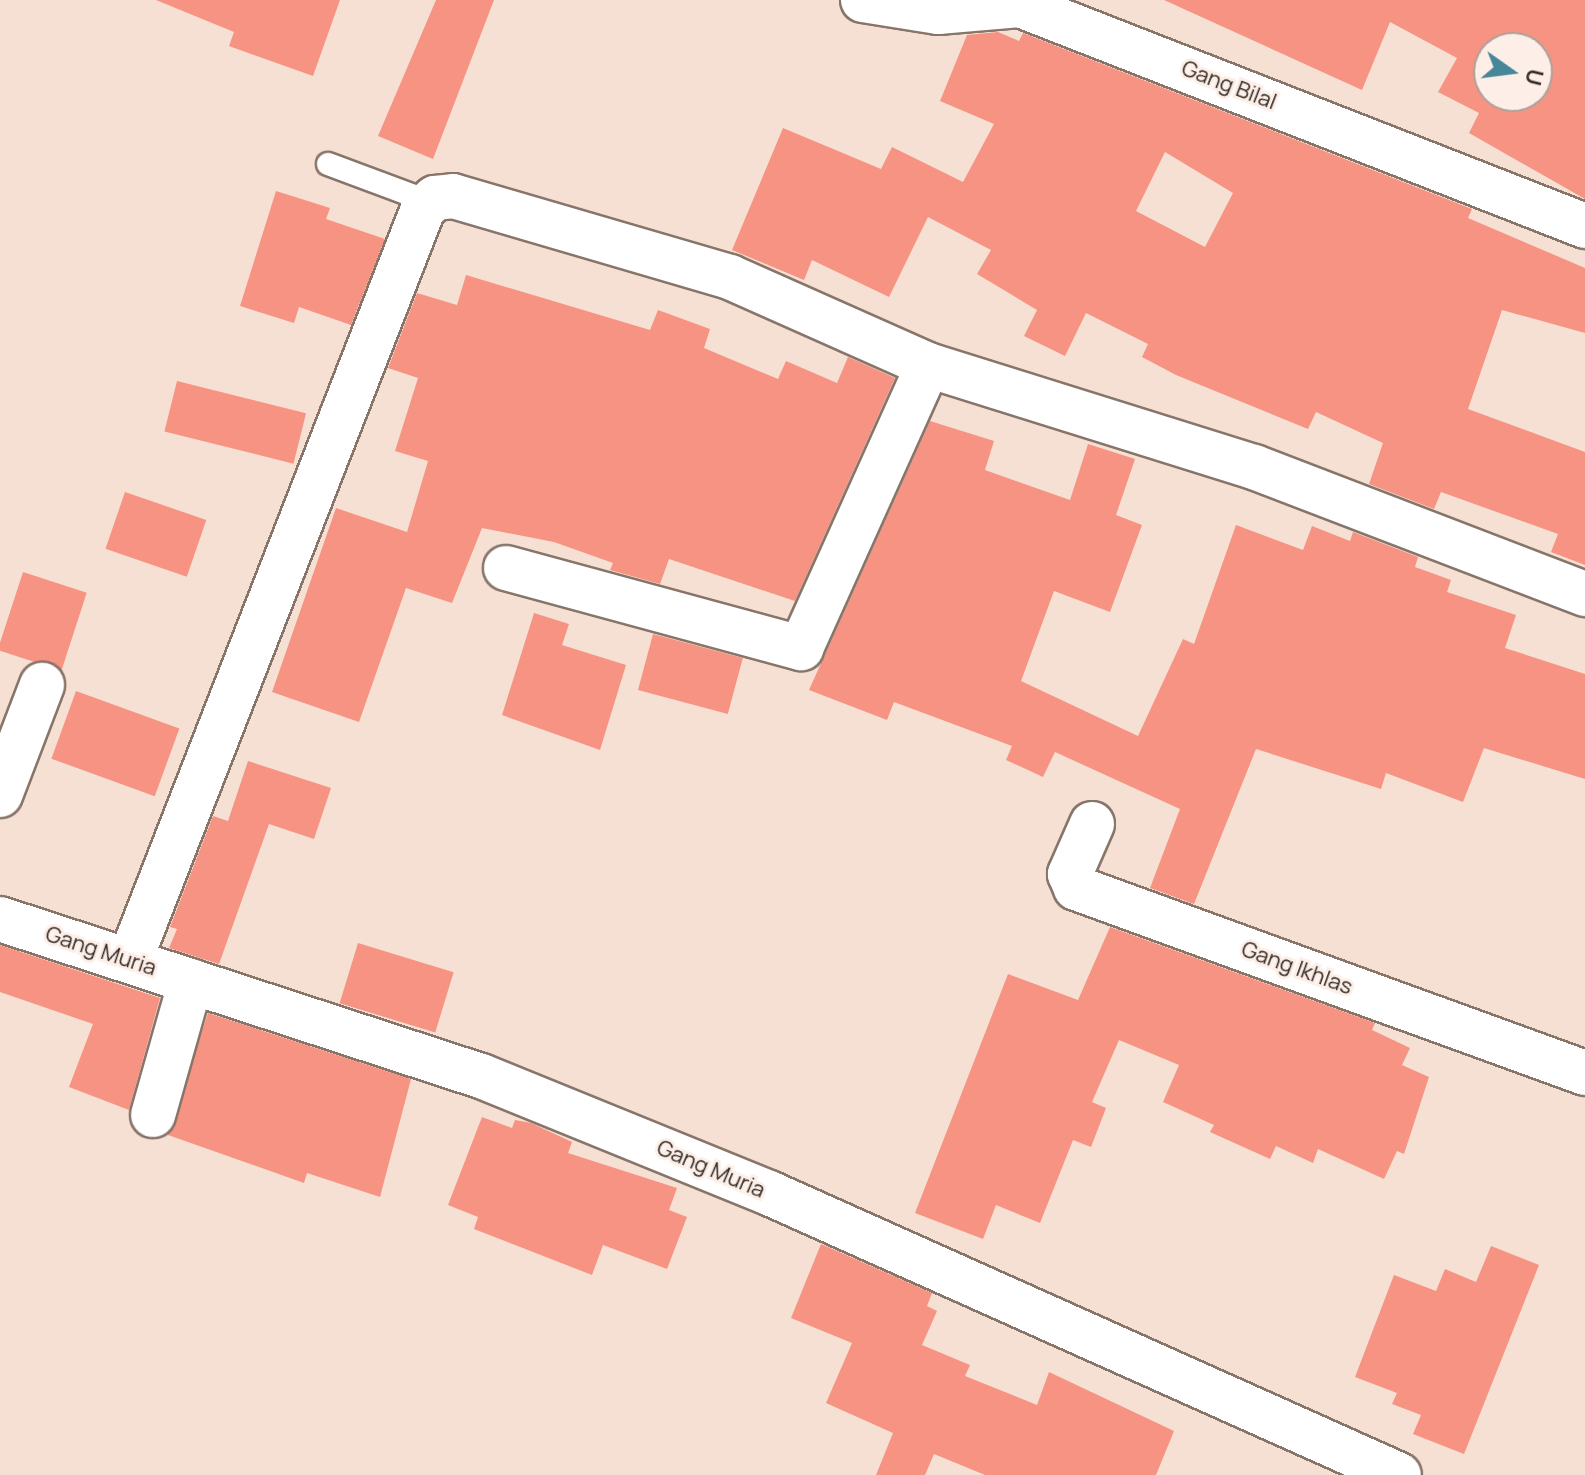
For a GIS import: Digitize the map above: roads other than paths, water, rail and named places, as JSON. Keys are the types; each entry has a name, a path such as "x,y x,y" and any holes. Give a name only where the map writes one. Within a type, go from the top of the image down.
{"street":[{"name":"Gang Bilal","path":"863,0 938,12 1020,5 1585,226"},
{"path":"130,960 430,202 453,196 730,277 928,365 1254,467 1585,594"},
{"path":"506,568 801,648 928,365"},
{"path":"0,795 42,685"},
{"name":"Gang Ikhlas","path":"1092,824 1070,874 1076,888 1585,1073"},
{"name":"Gang Muria","path":"0,919 481,1076 621,1131 1399,1475"},
{"path":"153,1115 191,981"}],"lane":[{"path":"328,164 430,202"}]}
